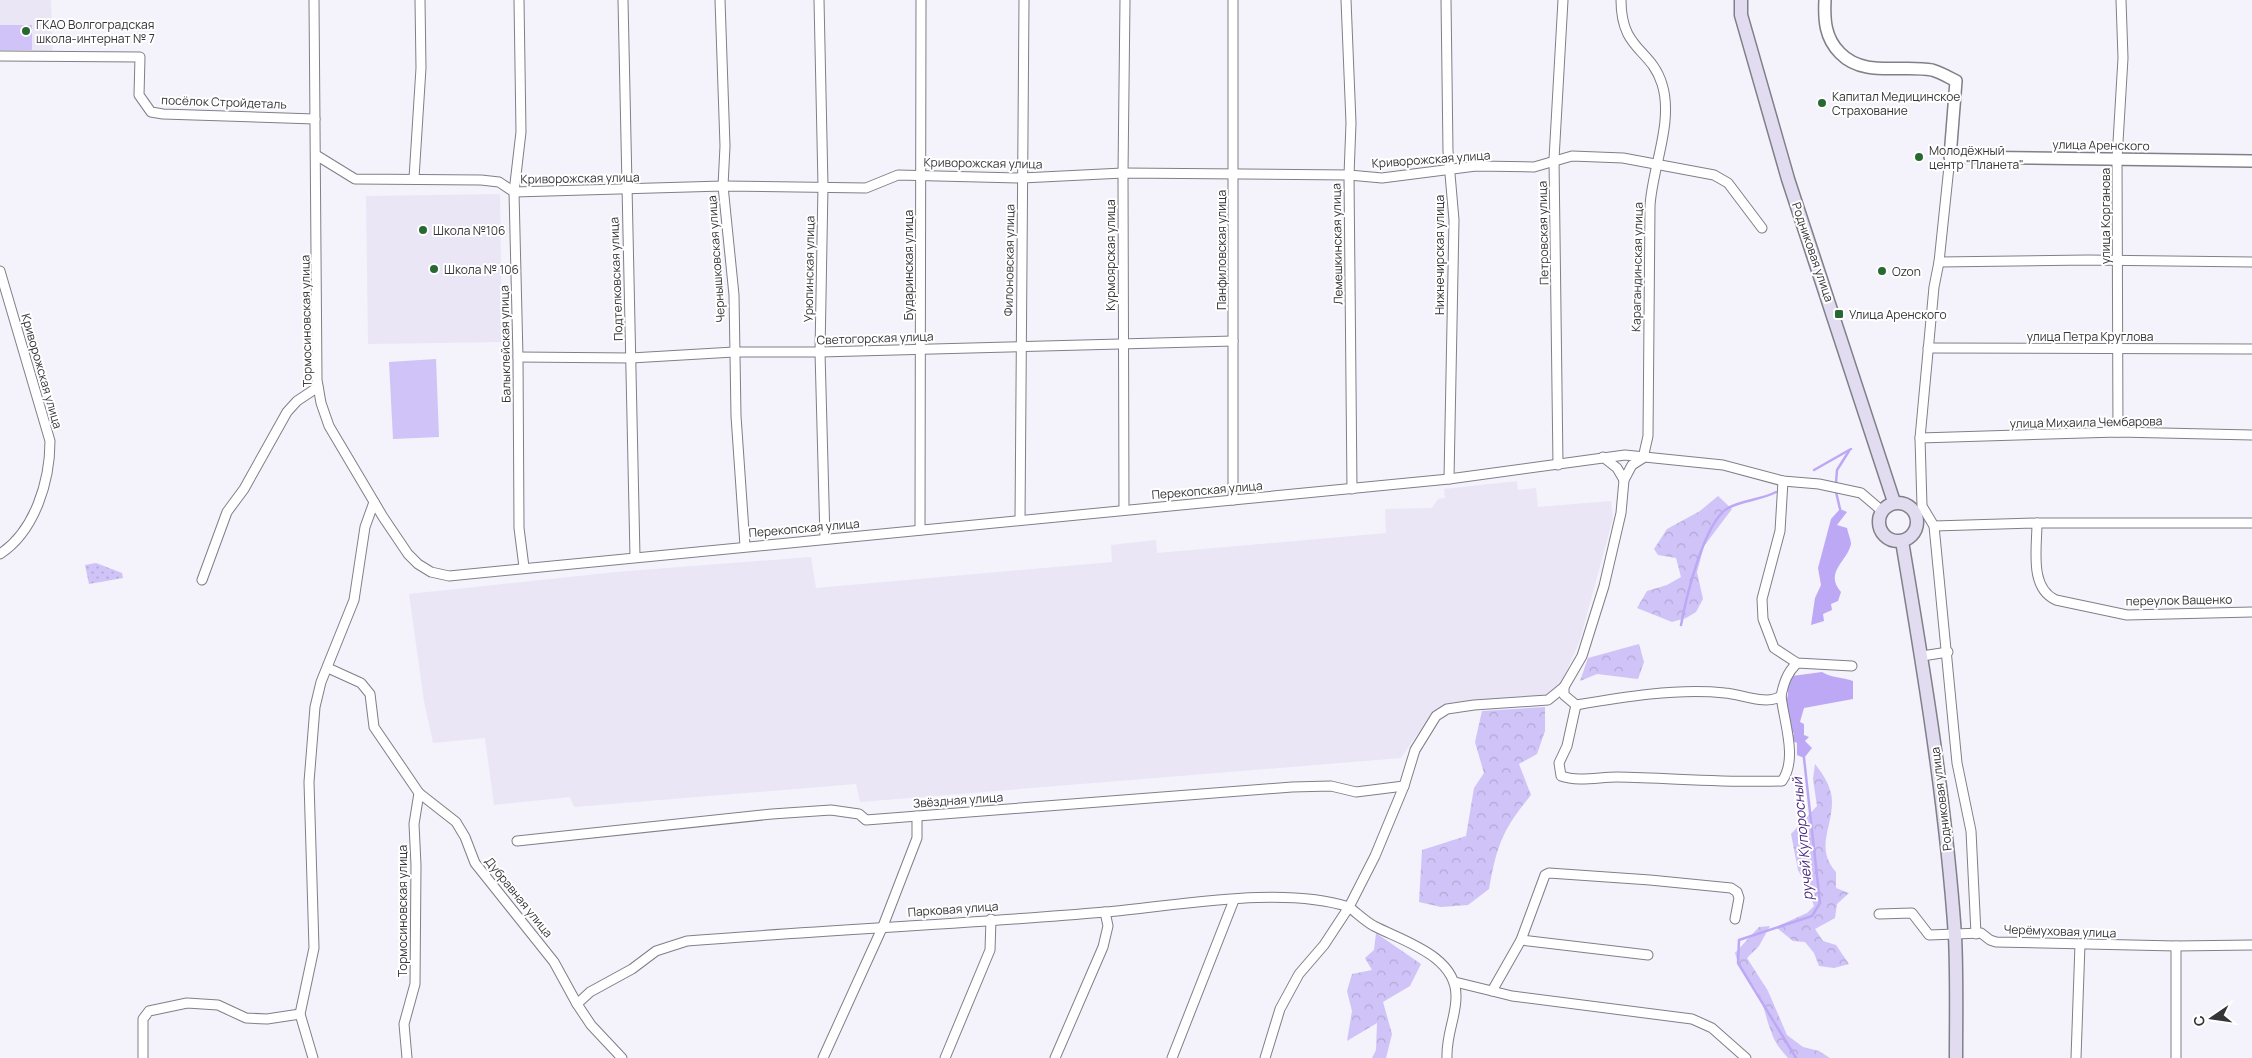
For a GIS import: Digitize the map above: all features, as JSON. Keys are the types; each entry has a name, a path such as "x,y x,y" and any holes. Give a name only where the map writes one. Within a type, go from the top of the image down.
{"main road":[{"name":"Родниковая улица","path":"1741,0 1741,15 1788,179 1894,502 1909,505 1922,516"},
{"path":"1894,502 1882,511 1879,526 1888,538 1902,541 1915,533 1922,516"},
{"name":"Родниковая улица","path":"1902,541 1922,656 1946,842 1955,935 1956,1058"}],"street":[{"name":"Тормосиновская улица","path":"314,0 318,387 329,426 374,502 408,554 431,572 449,576 524,567"},
{"path":"414,178 421,68 420,0"},
{"name":"Балыклейская улица","path":"519,0 521,132 514,192 518,357 519,528 524,567"},
{"name":"Подтелковская улица","path":"623,0 635,557"},
{"name":"Чернышковская улица","path":"720,0 724,146 723,186 734,295 734,352 742,523 745,546"},
{"name":"Урюпинская улица","path":"819,0 823,186 820,352 825,538"},
{"name":"Бударинская улица","path":"920,530 921,0"},
{"name":"Филоновская улица","path":"1020,520 1024,0"},
{"name":"Курмоярская улица","path":"1124,510 1123,173 1125,0"},
{"name":"Панфиловская улица","path":"1233,0 1233,500"},
{"name":"Лемешкинская улица","path":"1346,0 1351,123 1349,175 1352,489"},
{"name":"Нижнечирская улица","path":"1446,0 1450,170 1454,220 1449,479"},
{"name":"Петровская улица","path":"1558,466 1554,160 1562,0"},
{"name":"Карагандинская улица","path":"1621,0 1623,24 1629,38 1655,68 1663,85 1665,104 1658,165 1650,206 1648,436 1643,458"},
{"name":"Родниковая улица","path":"1824,0 1825,22 1829,39 1849,62 1864,67 1931,70 1956,81 1950,157 1939,262 1934,287 1920,438 1922,516 1934,526 1948,652 1957,763 1973,850 1976,934"},
{"name":"улица Корганова","path":"2118,432 2116,348 2117,159 2122,58 2121,0"},
{"name":"посёлок Стройдеталь","path":"0,56 140,57 139,95 151,112 163,114 315,118"},
{"name":"Криворожская улица","path":"316,155 355,179 414,178 499,182 514,192 723,186 866,188 898,175 1022,178 1123,173 1349,175 1382,178 1476,166 1534,167 1572,156 1623,158 1714,175 1728,183 1762,228"},
{"name":"улица Аренского","path":"1950,157 2252,161"},
{"path":"1939,262 2252,262"},
{"name":"Криворожская улица","path":"0,271 50,441 50,460 44,486 34,512 15,544 0,554"},
{"name":"Светогорская улица","path":"518,357 631,358 734,352 820,352 1233,341"},
{"name":"улица Петра Круглова","path":"1928,348 2252,349"},
{"path":"202,580 227,512 244,489 287,412 297,402 318,387"},
{"name":"улица Михаила Чембарова","path":"1920,438 2118,432 2252,435"},
{"name":"Перекопская улица","path":"524,567 1352,489 1558,466 1625,455 1723,466 1783,481 1819,484 1861,492 1882,511"},
{"path":"1604,457 1618,468 1624,480"},
{"path":"1264,1058 1280,1009 1300,974 1324,944 1349,907 1375,856 1404,786 1416,750 1436,716 1447,709 1474,705 1548,700 1564,687 1582,656 1604,586 1621,513 1624,480 1632,466 1643,458"},
{"path":"1783,481 1780,531 1762,608 1763,619 1774,648 1797,664 1852,666"},
{"path":"313,1058 300,1014 314,948 309,782 314,716 321,682 354,600 365,527 374,502"},
{"path":"1934,526 2252,523"},
{"name":"переулок Ващенко","path":"2037,524 2039,582 2047,596 2056,600 2128,615 2252,612"},
{"path":"1922,656 1948,652"},
{"path":"1576,705 1567,746 1559,763 1561,776 1568,779 1617,777 1740,782 1782,781 1790,758 1781,696 1784,681 1797,664"},
{"name":"Дубравная улица","path":"328,668 362,683 370,694 374,727 419,793 456,822 465,837 475,863 554,962 591,1025 622,1058"},
{"path":"1564,687 1564,695 1576,705 1615,698 1670,693 1723,692 1772,700 1781,696"},
{"name":"Звёздная улица","path":"517,841 772,814 836,810 859,814 866,820 1292,787 1331,786 1356,792 1404,786"},
{"name":"Тормосиновская улица","path":"407,1058 404,1024 415,984 416,865 414,824 419,793"},
{"path":"823,1058 883,926 917,838 918,816"},
{"path":"1492,991 1521,940 1538,892 1546,875 1549,873 1731,888 1737,892 1739,898 1736,919"},
{"name":"Парковая улица","path":"577,1004 590,992 632,969 656,950 687,941 1105,912 1234,900 1294,898 1332,901 1349,907"},
{"path":"1172,1058 1234,900"},
{"path":"1349,907 1372,925 1411,942 1441,963 1455,982 1457,998 1446,1040 1447,1058"},
{"path":"1055,1058 1103,947 1108,926 1105,912"},
{"name":"Черёмуховая улица","path":"1879,914 1912,913 1929,935 1982,933 1990,940 1996,942 2176,946 2252,945"},
{"path":"945,1058 990,950 991,919"},
{"path":"1521,940 1648,955"},
{"path":"2076,1058 2080,944"},
{"path":"2176,946 2176,1058"},
{"path":"1455,982 1512,996 1692,1019 1712,1028 1746,1058"},
{"path":"143,1058 143,1019 149,1010 187,1004 218,1005 246,1018 267,1019 300,1014"}],"shaded area":[{"name":"ГКАО Волгоградская школа-интернат № 7","path":"0,0 51,0 53,62 0,61"},
{"name":"Школа № 106","path":"500,194 502,342 368,344 366,196"},
{"path":"1517,481 1518,490 1536,488 1538,507 1611,501 1613,518 1580,640 1559,688 1552,695 1460,702 1444,706 1430,716 1401,758 860,802 856,784 574,807 570,797 494,805 485,738 433,743 424,701 409,594 616,572 811,557 816,588 1112,562 1111,545 1156,540 1157,553 1386,533 1385,509 1432,508 1438,499 1445,498 1444,489"},
{"path":"1840,509 1847,512 1837,525 1847,528 1851,541 1849,550 1836,573 1836,585 1841,592 1838,601 1831,604 1832,610 1823,614 1824,621 1811,625 1815,598 1821,585 1818,568 1831,519"},
{"path":"1822,672 1853,681 1853,699 1804,708 1800,722 1804,724 1804,735 1809,737 1805,741 1812,748 1804,758 1797,755 1797,743 1789,739 1794,734 1785,714 1788,694 1787,687 1792,676"}],"green space":[{"path":"0,25 32,25 32,50 0,50"},
{"path":"436,359 439,437 393,439 389,362"},
{"path":"1718,496 1732,509 1704,546 1697,572 1703,599 1696,612 1686,618 1672,622 1637,608 1647,591 1667,585 1681,577 1676,558 1658,555 1654,549 1667,529 1700,511"},
{"path":"96,563 122,573 123,578 89,584 85,565"},
{"path":"1639,644 1644,662 1638,679 1597,674 1580,681 1588,658"},
{"path":"1545,707 1545,731 1537,754 1519,764 1531,795 1513,818 1502,839 1489,889 1468,905 1441,907 1419,902 1422,850 1466,836 1474,788 1484,773 1475,742 1482,711"},
{"path":"1815,764 1826,781 1832,796 1826,838 1827,855 1836,872 1836,888 1849,893 1837,904 1835,918 1815,929 1823,941 1836,945 1849,964 1834,968 1819,966 1814,953 1805,942 1793,941 1776,927 1807,913 1814,906 1808,888 1798,870 1791,834 1817,806 1813,779"},
{"path":"1770,926 1759,946 1747,958 1768,991 1787,1035 1803,1047 1819,1051 1830,1058 1788,1058 1774,1039 1760,997 1737,959 1735,953 1759,927"},
{"path":"1376,933 1421,964 1410,986 1383,1002 1392,1034 1386,1058 1372,1058 1376,1050 1377,1023 1347,1041 1352,1011 1347,991 1352,974 1372,970 1365,958 1374,950"}],"waterway":[{"name":"ручей Купоросный","path":"1814,470 1851,449"},
{"name":"ручей Купоросный","path":"1836,483 1837,470 1849,451"},
{"name":"ручей Купоросный","path":"1681,625 1697,562 1711,528 1719,516 1733,505 1776,492"},
{"name":"ручей Купоросный","path":"1836,492 1840,509"},
{"name":"ручей Купоросный","path":"1796,1058 1738,963 1739,940 1812,916 1820,903 1804,758"}],"place":[{"name":"ГКАО Волгоградская школа-интернат № 7","path":"26,31"},
{"name":"Капитал Медицинское Страхование","path":"1822,103"},
{"name":"Молодёжный центр \"Планета\"","path":"1919,157"},
{"name":"Школа №106","path":"423,230"},
{"name":"Школа № 106","path":"434,269"},
{"name":"Ozon","path":"1882,271"},
{"name":"Улица Аренского","path":"1839,314"}]}
